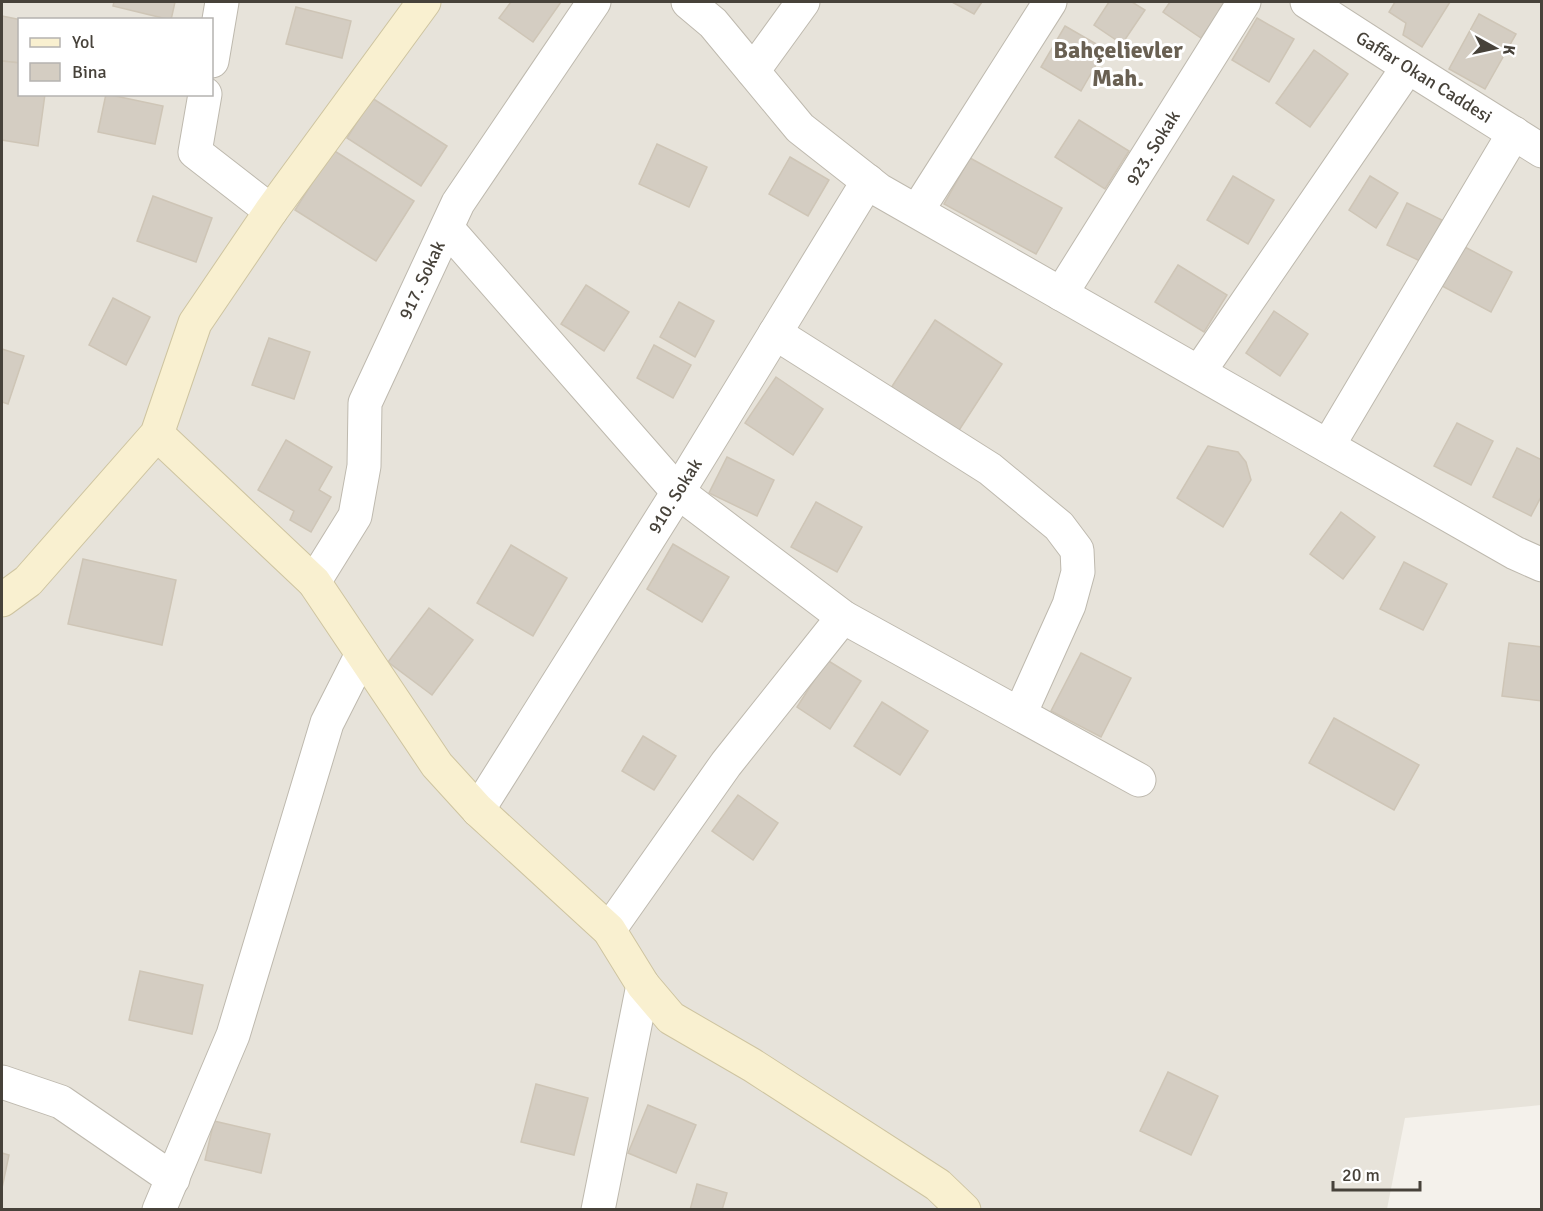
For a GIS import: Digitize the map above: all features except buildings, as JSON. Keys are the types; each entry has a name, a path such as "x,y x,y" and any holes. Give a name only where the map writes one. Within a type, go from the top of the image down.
{"street":[{"path":"213,55 222,2"},
{"path":"2,600 28,581 157,435 195,323 271,211 424,2"},
{"name":"917. Sokak","path":"314,582 355,516 364,465 365,404 458,203 594,2"},
{"path":"688,2 713,23 800,128 879,190 1515,553 1542,565"},
{"path":"753,71 803,2"},
{"path":"917,211 1050,2"},
{"name":"923. Sokak","path":"1061,294 1244,2"},
{"name":"Gaffar Okan Caddesi","path":"1307,2 1542,151"},
{"path":"1198,372 1408,67"},
{"path":"205,96 195,152 271,211"},
{"path":"1328,446 1514,133"},
{"name":"910. Sokak","path":"478,810 678,492 868,181"},
{"path":"447,228 678,492 843,617 1139,780"},
{"path":"775,333 990,469 1059,526 1077,550 1078,572 1069,605 1020,714"},
{"path":"157,435 314,582 436,765 478,810 609,930 643,985 671,1018 752,1065 938,1185 964,1209"},
{"path":"609,930 726,764 843,617"},
{"path":"159,1209 233,1035 327,723 362,654"},
{"path":"598,1209 643,985"},
{"path":"2,1082 60,1102 173,1179"}],"shaded area":[{"path":"2,2 1541,2 1541,1105 1405,1118 1387,1209 2,1210"}],"district":[{"name":"Bahçelievler Mah.","path":"1118,64"}]}
